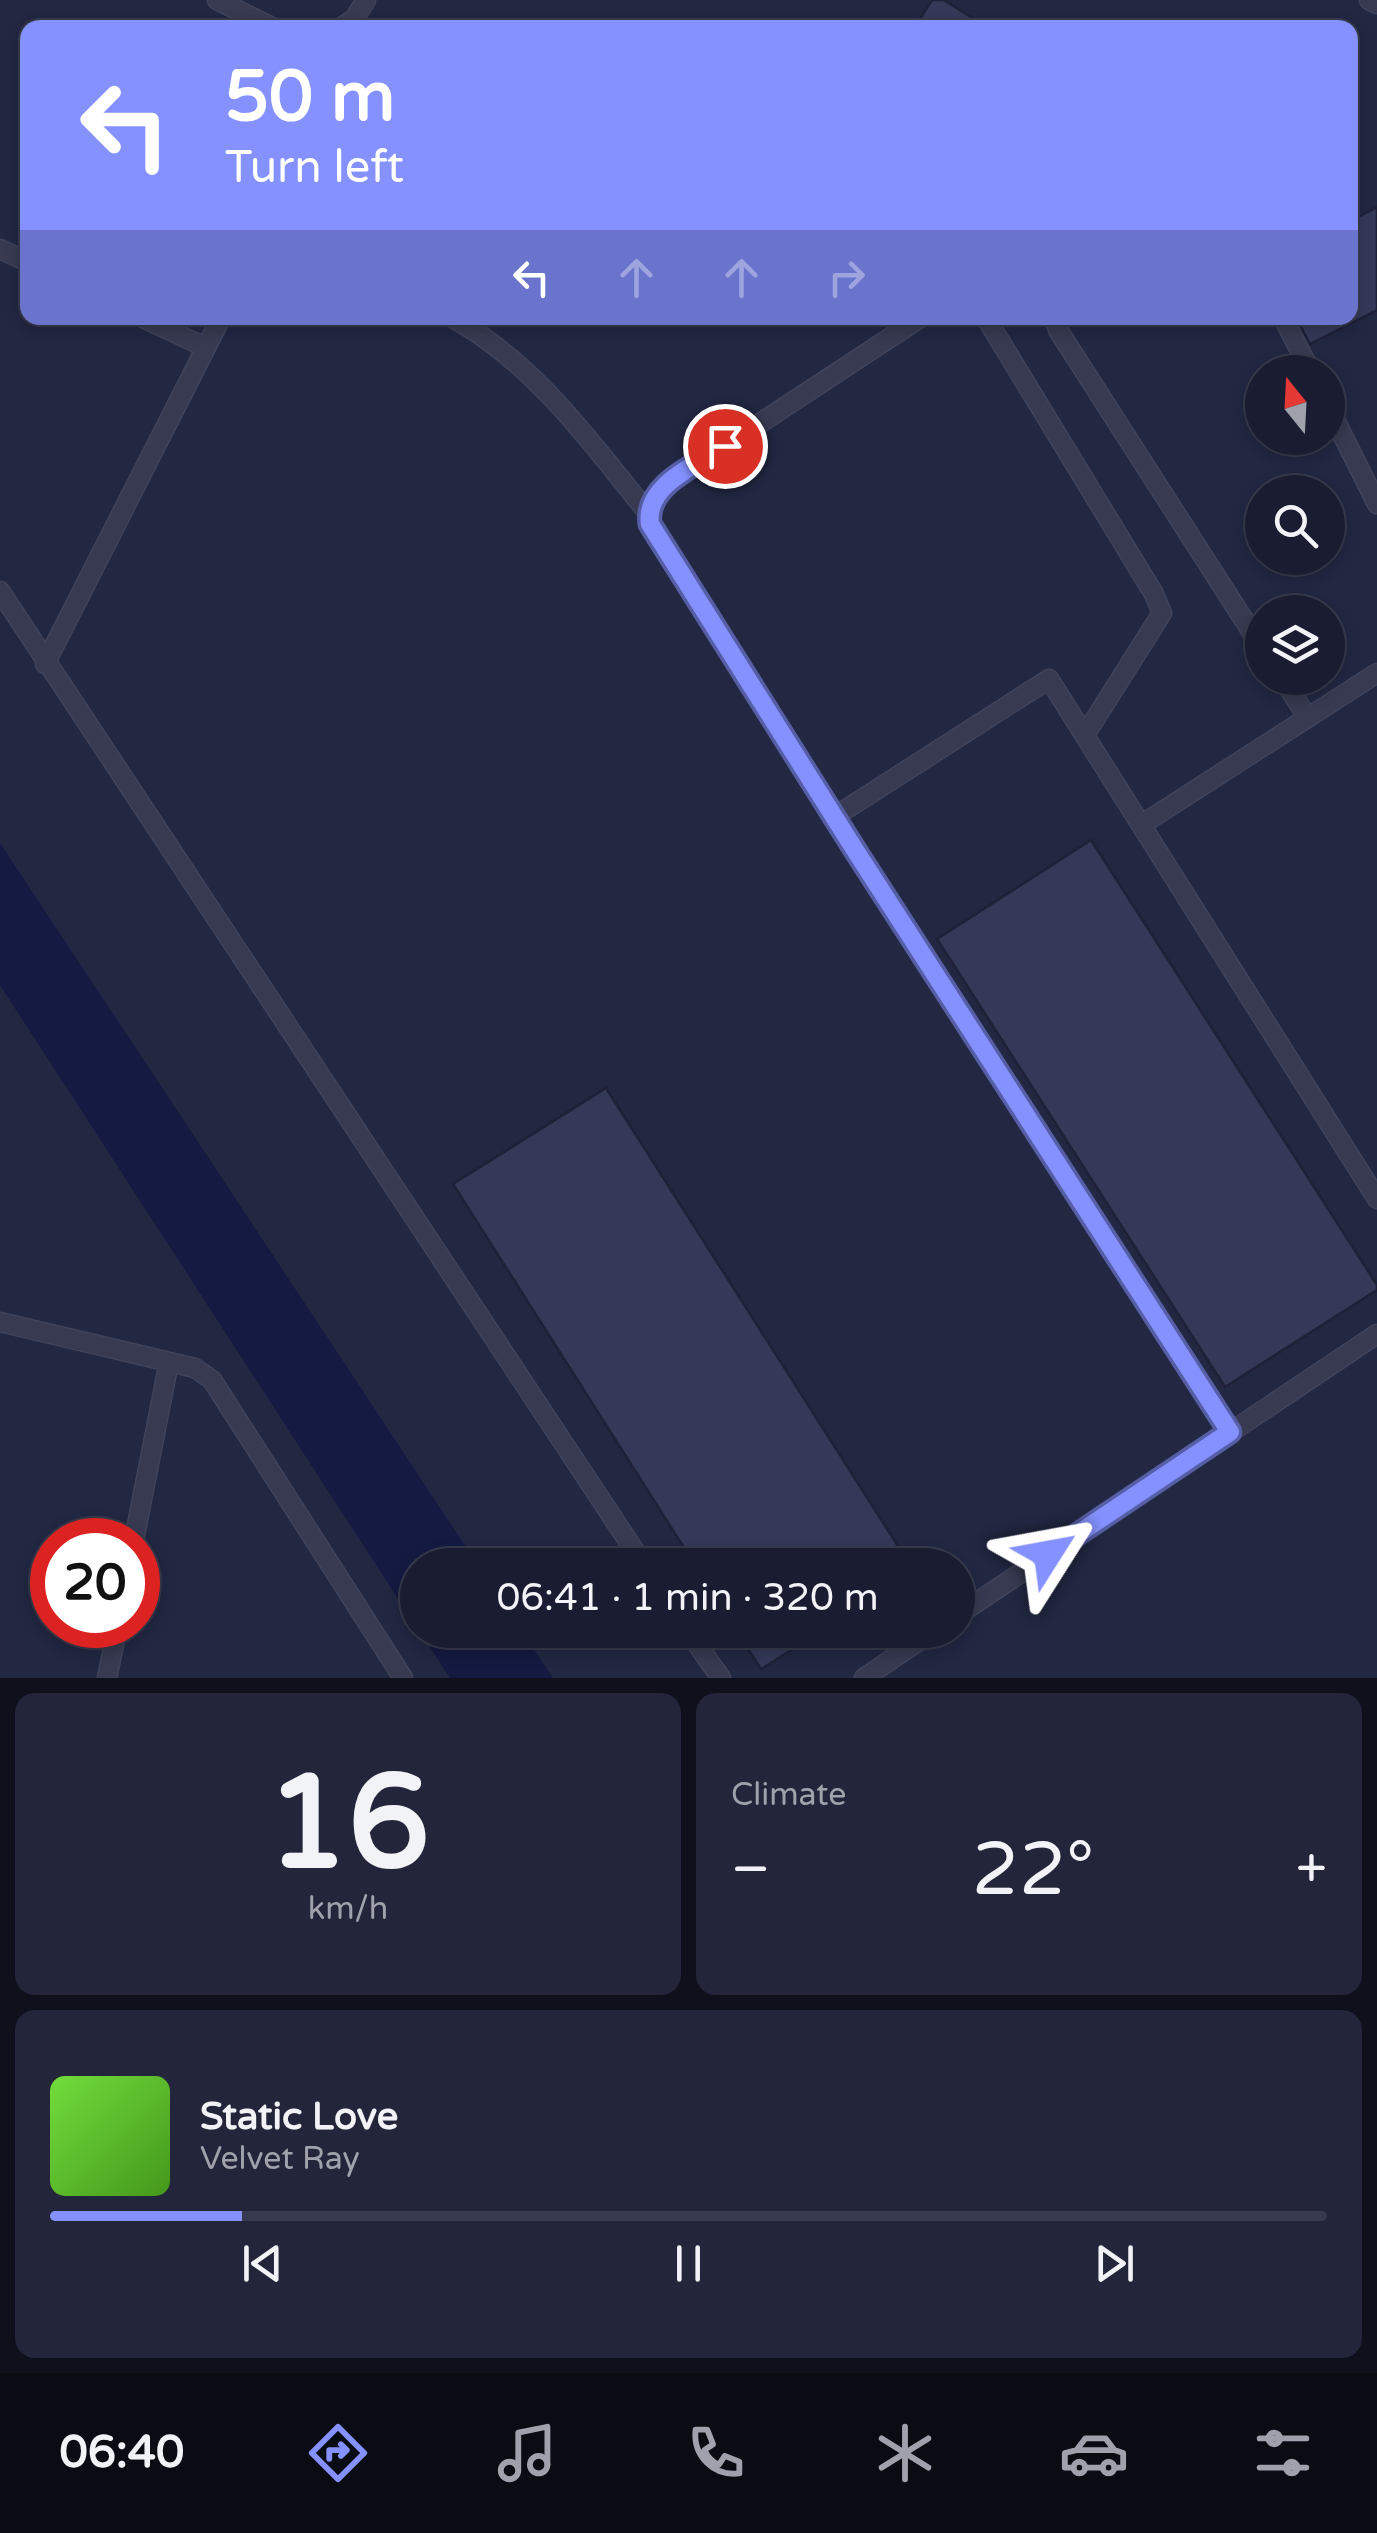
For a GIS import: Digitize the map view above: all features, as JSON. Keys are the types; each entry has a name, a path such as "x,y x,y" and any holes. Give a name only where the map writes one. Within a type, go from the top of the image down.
{"lane":[{"path":"217,0 258,20"},
{"path":"1368,0 1377,4"},
{"path":"158,325 205,347"},
{"path":"45,664 217,325"},
{"path":"464,325 524,369 564,409 648,513 650,524 834,817 1230,1432"},
{"path":"648,513 660,489 909,325"},
{"path":"990,325 1162,613 1084,735"},
{"path":"1056,325 1245,622"},
{"path":"1286,325 1302,355"},
{"path":"1345,440 1377,504"},
{"path":"0,592 633,1548"},
{"path":"1141,825 1377,673"},
{"path":"834,817 1049,679 1377,1199"},
{"path":"1293,695 1308,718"},
{"path":"0,1322 194,1368 212,1380 403,1678"},
{"path":"975,1604 1377,1334"},
{"path":"138,1518 169,1362"},
{"path":"107,1678 113,1648"},
{"path":"700,1648 721,1678"},
{"path":"864,1678 909,1648"}],"water":[{"path":"0,843 467,1548 400,1548 400,1602 0,985"},
{"path":"431,1648 533,1648 553,1678 450,1678"}],"building":[{"path":"932,0 944,0 975,20 919,20"},
{"path":"1377,207 1377,310 1358,320 1358,217"},
{"path":"1300,325 1347,325 1310,344"},
{"path":"1091,840 1377,1285 1377,1290 1225,1387 937,939"},
{"path":"606,1088 899,1548 684,1548 453,1184"},
{"path":"748,1648 794,1648 761,1669"}],"route":[{"path":"725,446 660,489 648,513 650,524 1230,1432 1048,1554"}]}
